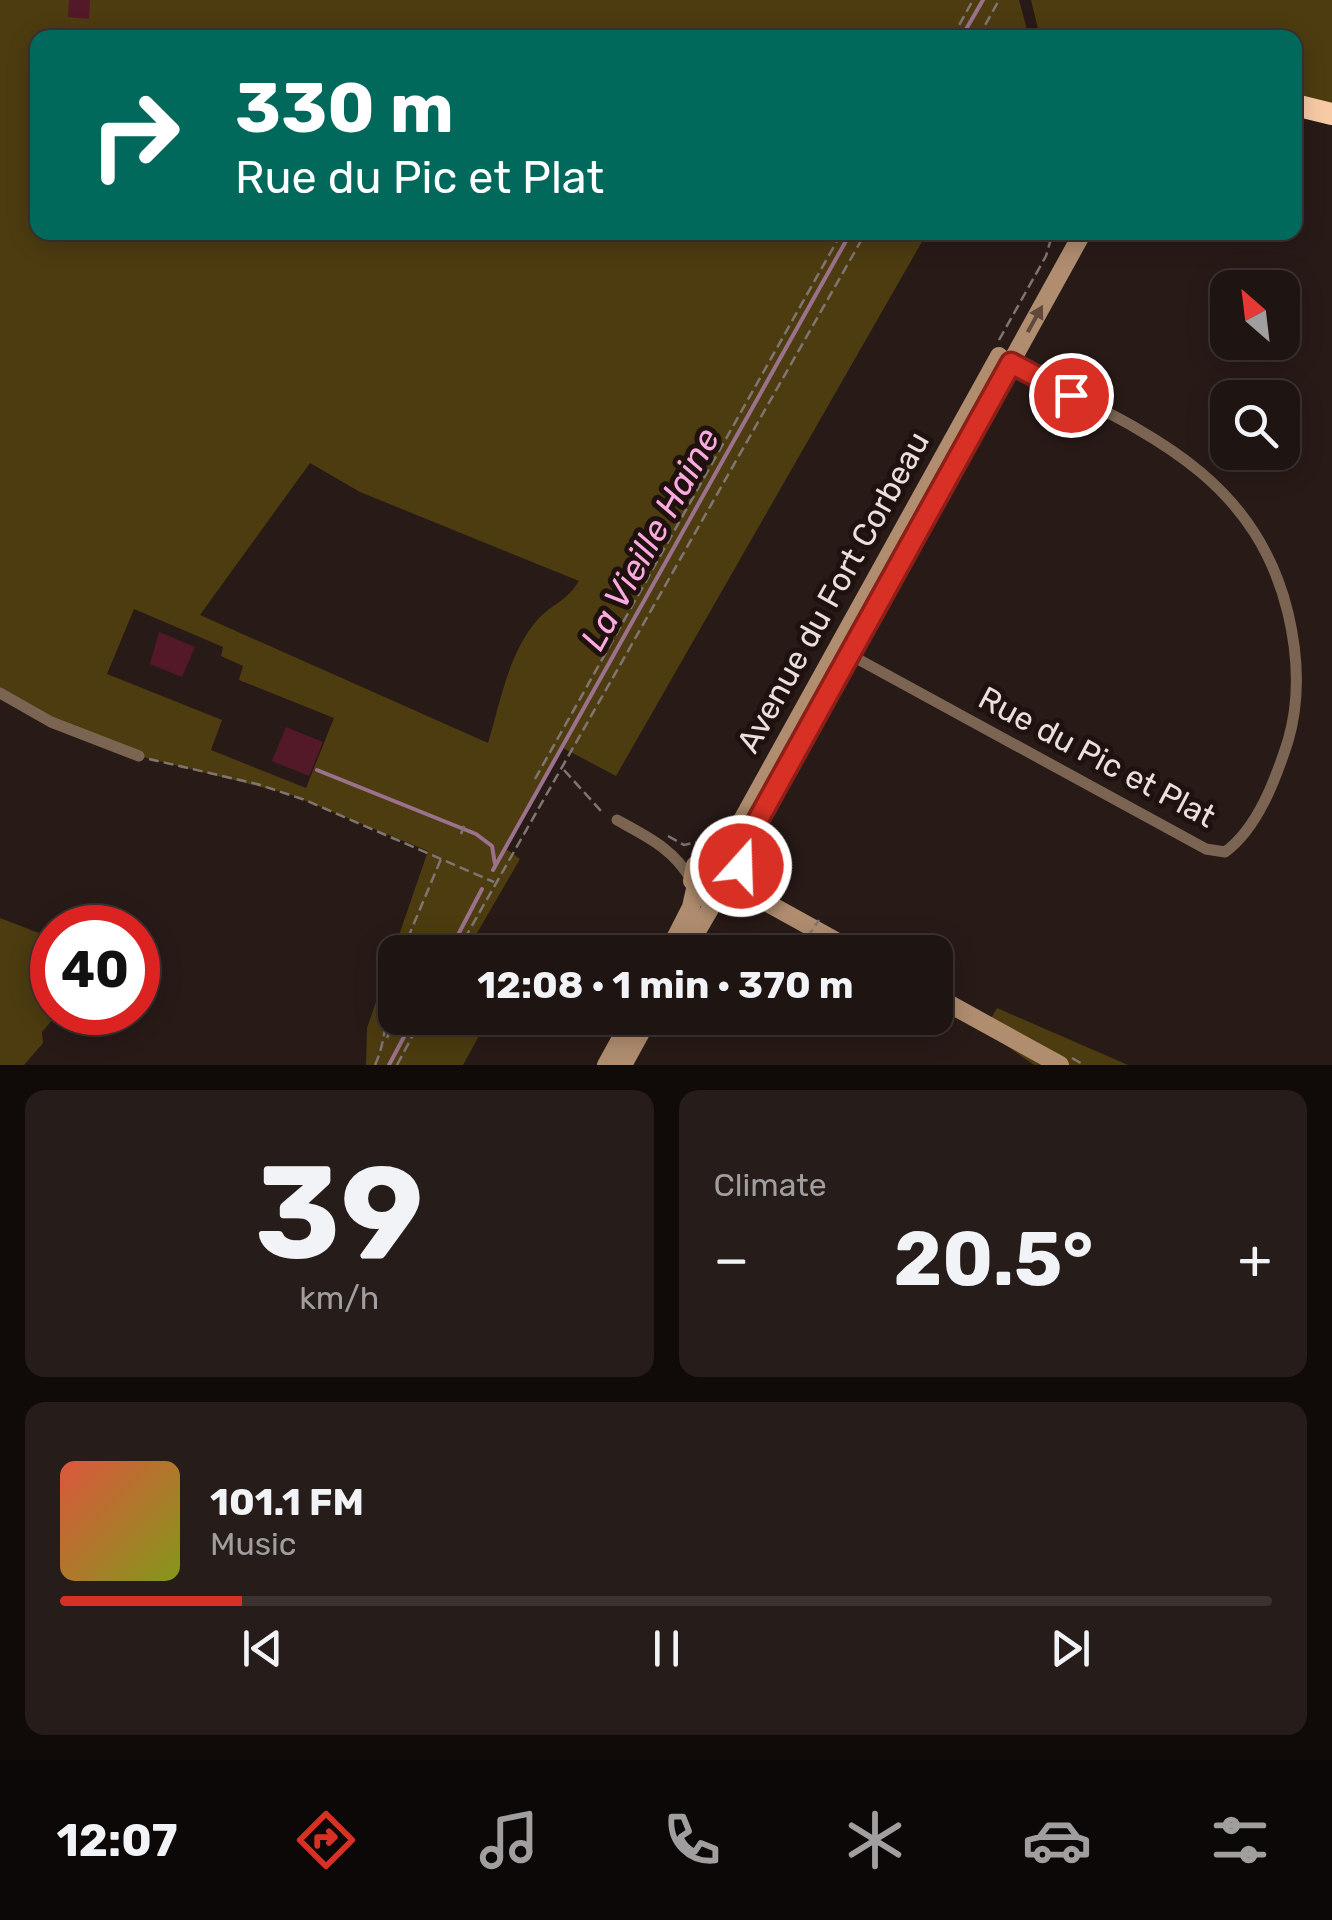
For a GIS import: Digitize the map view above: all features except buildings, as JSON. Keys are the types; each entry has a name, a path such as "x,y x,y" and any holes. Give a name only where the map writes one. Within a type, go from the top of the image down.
{"highway":[{"path":"1302,107 1332,114"}],"street":[{"name":"Avenue du Fort Corbeau","path":"711,852 728,840 742,820 843,651 1005,360 1054,260 1075,240"},
{"name":"Rue du Pic et Plat","path":"843,651 1206,849 1225,852 1237,843 1268,793 1295,717 1296,673 1285,600 1266,548 1226,494 1181,453 1005,360"},
{"name":"Avenue du Fort Corbeau","path":"742,870 754,827 843,651"},
{"path":"0,692 52,722 139,756"},
{"path":"617,820 668,848 681,861 693,885 722,900 764,901"},
{"path":"668,848 731,855 764,901 825,935"},
{"path":"677,935 691,907 695,864 711,852"},
{"path":"697,935 722,900 740,888 742,870"},
{"path":"953,1006 1060,1065"},
{"path":"606,1065 623,1035"},
{"path":"622,1065 639,1035"}],"path":[{"path":"956,30 973,0"},
{"path":"982,30 999,0"},
{"path":"534,779 837,240"},
{"path":"466,935 861,240"},
{"path":"139,756 289,794 495,883"},
{"path":"563,769 601,811"},
{"path":"461,834 464,826"},
{"path":"409,935 442,857"},
{"path":"809,935 818,920"},
{"path":"387,1035 387,1039"},
{"path":"375,1065 389,1035"},
{"path":"397,1065 413,1035"}],"shaded area":[{"path":"0,0 1019,0 1027,30 30,30 30,240 923,240 616,776 563,748 505,848 520,859 476,935 399,935 428,851 289,794 139,756 0,693","holes":["310,463 360,492 579,581 540,617 525,637 506,681 488,743 200,615","134,609 223,647 221,656 243,666 239,680 334,718 306,788 211,750 222,720 107,674"]},
{"path":"1031,0 1332,0 1332,108 1302,100 1302,30 1038,30"},
{"path":"0,918 30,930 30,1035 42,1035 43,1043 24,1065 0,1065"},
{"path":"378,996 378,1035 480,1035 463,1065 366,1065 367,1028"},
{"path":"997,1008 1128,1065 1034,1065 984,1030"}],"waterway":[{"name":"La Vieille Haine","path":"966,30 983,0"},
{"name":"La Vieille Haine","path":"493,870 847,240"},
{"path":"317,770 476,834 492,846 495,864"},
{"name":"La Vieille Haine","path":"458,935 482,889"},
{"name":"La Vieille Haine","path":"389,1065 405,1035"}],"route":[{"path":"741,866 754,827 1011,363 1071,395"}]}
